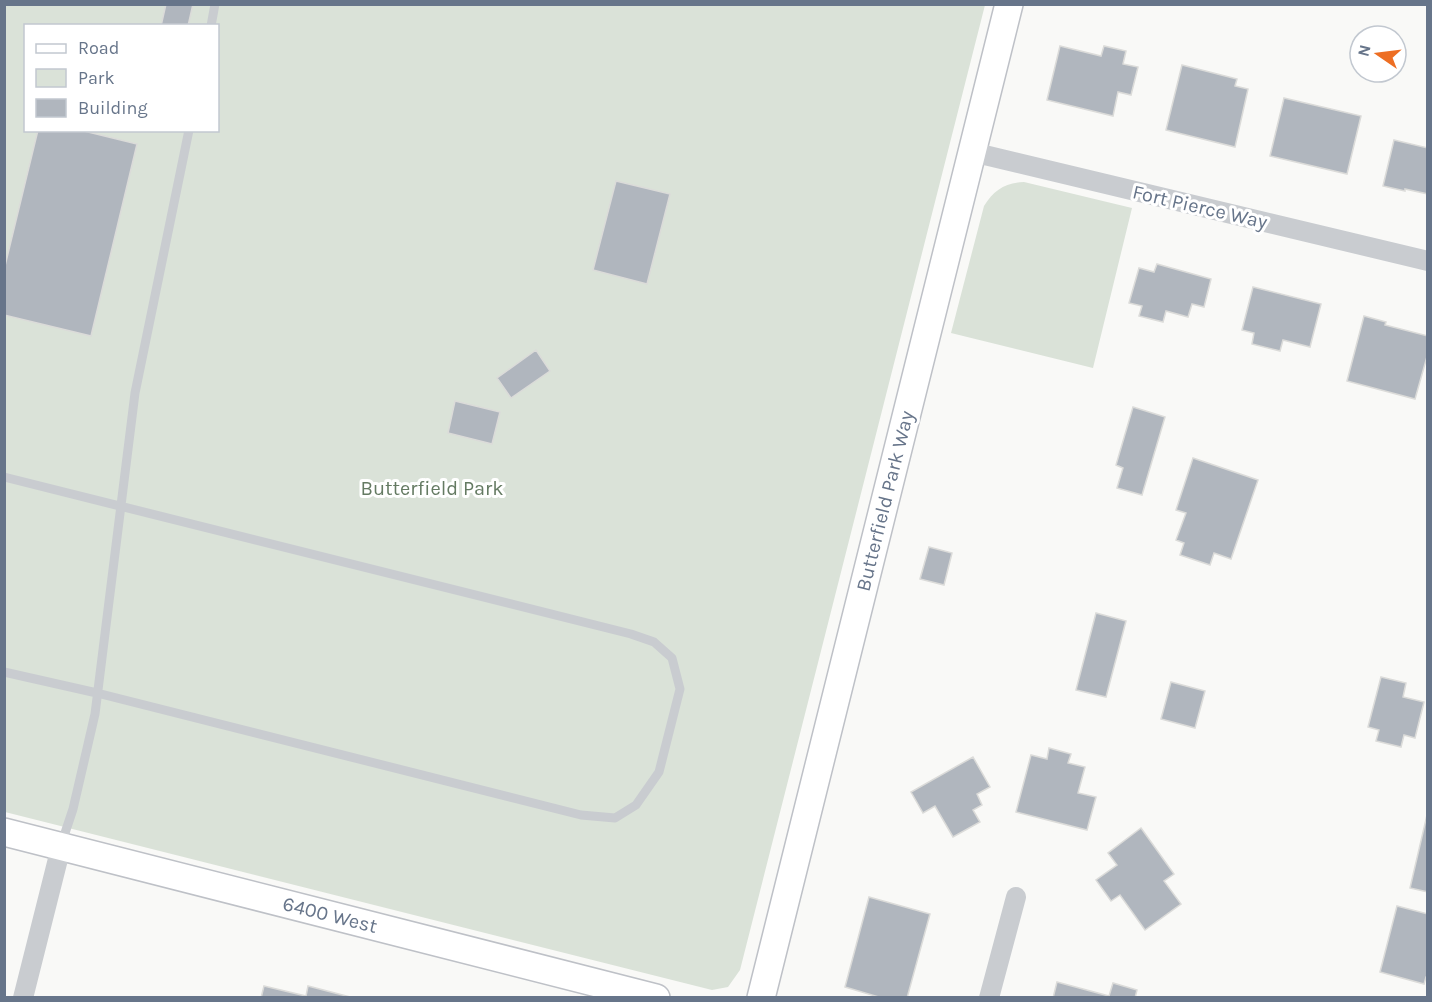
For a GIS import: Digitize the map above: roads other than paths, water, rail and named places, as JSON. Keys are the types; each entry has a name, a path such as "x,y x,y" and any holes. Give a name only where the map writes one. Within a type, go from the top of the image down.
{"street":[{"name":"Butterfield Park Way","path":"761,998 1009,4"},
{"name":"Fort Pierce Way","path":"972,152 1428,261"},
{"name":"6400 West","path":"4,832 656,998"},
{"path":"23,998 61,847"},
{"path":"989,998 1016,897"}],"lane":[{"path":"211,24 215,4"},
{"path":"61,847 73,809 94,714 135,393 189,132"},
{"path":"4,477 631,634 654,642 672,658 680,689 659,772 636,805 615,818 581,815 97,693 4,672"}],"park label":[{"name":"Butterfield Park","path":"432,488"}]}
